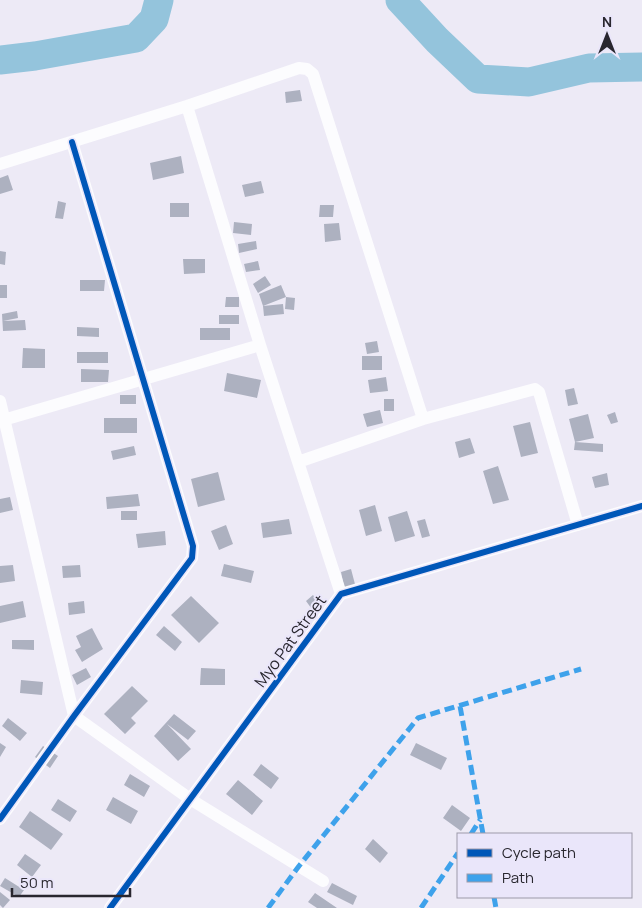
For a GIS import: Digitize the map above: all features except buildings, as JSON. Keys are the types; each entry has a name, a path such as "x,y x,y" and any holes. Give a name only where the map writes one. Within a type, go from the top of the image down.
{"street":[{"path":"0,164 187,106 300,68 307,69 313,74 422,419"},
{"path":"187,106 260,345 341,594"},
{"path":"0,819 192,558 194,546 72,142"},
{"path":"2,420 260,345"},
{"path":"298,462 422,419 535,389 537,390 578,525"},
{"path":"0,401 2,420 74,716 190,799 323,881"},
{"name":"Myo Pat Street","path":"110,908 341,594 642,506"}],"waterway":[{"path":"0,60 35,56 136,38 154,19 159,0"},
{"path":"400,0 437,40 478,79 529,82 589,68 642,67"}],"marked path":[{"path":"268,908 299,866 418,718 581,669"},
{"path":"460,706 483,833"},
{"path":"472,833 480,820"},
{"path":"421,908 457,854"},
{"path":"494,898 496,908"}],"cycle path":[{"path":"0,819 192,558 193,546 72,142"},
{"path":"110,908 341,594 642,506"}]}
